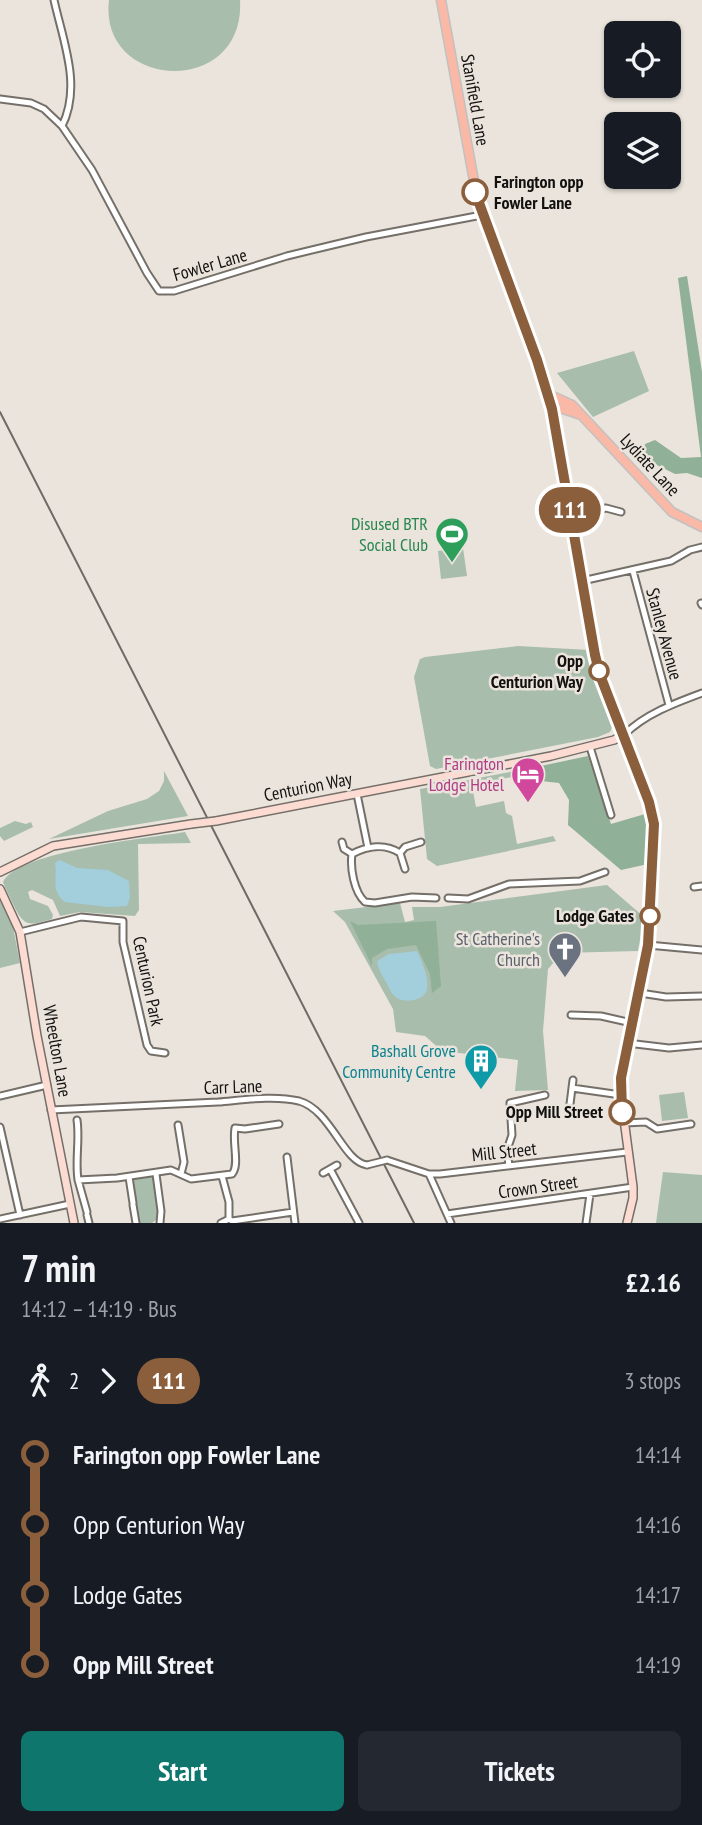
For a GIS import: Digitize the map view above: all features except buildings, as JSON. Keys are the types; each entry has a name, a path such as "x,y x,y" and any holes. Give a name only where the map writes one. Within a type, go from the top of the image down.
{"main road":[{"name":"Stanifield Lane","path":"441,0 475,192 552,409"},
{"name":"Lydiate Lane","path":"548,394 567,401 671,512 702,527"},
{"path":"552,409 563,409 581,415"}],"street":[{"path":"54,0 72,84 71,102 62,126"},
{"name":"Fowler Lane","path":"0,99 38,106 62,126 96,175 159,291 174,291 287,256 366,236 482,215"},
{"name":"Stanifield Lane","path":"552,409 600,675 649,802 654,824 648,945 621,1078 627,1152 633,1187 627,1223"},
{"path":"571,516 606,508 621,512"},
{"path":"582,581 671,561 690,550 702,548"},
{"name":"Stanley Avenue","path":"633,571 669,705"},
{"path":"624,735 632,727 669,705 702,693"},
{"name":"Centurion Way","path":"0,872 53,846 216,821 357,794 590,747 624,735"},
{"path":"590,747 611,815"},
{"path":"357,794 368,848"},
{"path":"342,842 344,849 352,854"},
{"path":"400,852 405,847 421,842"},
{"path":"352,854 368,848 387,846 400,852 405,869"},
{"path":"352,854 351,861 361,899 375,903 405,898 436,898"},
{"path":"448,898 468,899 501,886 532,882 580,881 605,872"},
{"path":"501,886 505,893"},
{"path":"694,887 702,886"},
{"name":"Wheelton Lane","path":"0,889 20,932 74,1223"},
{"path":"405,898 407,906"},
{"name":"Centurion Park","path":"20,932 80,917 123,921 123,942 147,1045 150,1051 165,1053"},
{"path":"648,945 702,950"},
{"path":"640,993 666,997 702,996"},
{"path":"571,1015 601,1016 632,1024"},
{"path":"627,1043 669,1048 702,1045"},
{"path":"569,1112 573,1080"},
{"path":"0,1096 47,1085"},
{"path":"572,1088 621,1095"},
{"path":"509,1166 507,1150 512,1135 510,1103 545,1095"},
{"name":"Carr Lane","path":"51,1110 255,1100 299,1101 313,1107 362,1165 387,1160"},
{"path":"77,1119 79,1135 75,1163 89,1223"},
{"path":"624,1124 646,1122 657,1129 691,1124"},
{"path":"78,1180 129,1177 171,1170 191,1179 232,1174 237,1168 233,1140 235,1128 279,1124"},
{"path":"0,1127 20,1215"},
{"path":"181,1174 184,1168 179,1128 187,1129"},
{"name":"Mill Street","path":"387,1160 429,1174 627,1152"},
{"path":"286,1157 295,1223"},
{"path":"323,1172 337,1165"},
{"path":"330,1169 359,1223"},
{"path":"156,1174 160,1223"},
{"path":"429,1174 451,1223"},
{"path":"222,1176 229,1202 229,1219"},
{"path":"129,1177 136,1223"},
{"name":"Crown Street","path":"447,1214 633,1187"},
{"path":"586,1223 590,1195"},
{"path":"0,1219 70,1204"},
{"path":"221,1223 229,1219 232,1221 293,1212"}],"green space":[{"path":"109,0 240,0 236,32 221,54 198,67 173,71 147,66 126,52 112,30"},
{"path":"687,276 702,372 702,478 687,473 675,474 644,455 645,444 655,440 681,458 701,457 678,278"},
{"path":"634,351 649,391 593,417 557,373"},
{"name":"Disused BTR Social Club","path":"463,548 467,576 441,579 438,551"},
{"path":"518,646 589,650 613,717 614,723 610,732 598,737 436,769 430,766 414,677 420,659"},
{"path":"588,756 611,824 645,814 652,816 648,864 621,870 568,825 569,800 559,783 541,781 536,767"},
{"path":"536,767 541,781 524,781 516,776 472,786 476,807 504,801 506,813 512,816 517,844 553,836 556,841 437,866 427,859 420,789"},
{"path":"164,771 188,816 49,839 108,811 147,799 159,791 164,781"},
{"path":"15,821 26,824 31,822 33,827 4,841 0,836 0,828"},
{"path":"185,832 191,843 138,844 139,910 135,916 80,912 60,916 53,900 32,890 28,892 30,899 48,906 53,915 52,919 29,923 22,919 3,882 14,871 58,854"},
{"path":"607,885 644,917 638,951 562,953 548,969 543,1031 548,1090 515,1091 518,1060 442,1051 425,1036 396,1032 393,1009 345,922 333,911 400,903 405,922 414,920 412,907 440,907"},
{"path":"0,900 13,927 20,963 0,968"},
{"path":"350,921 358,925 436,921 441,986 432,993 430,974 416,945 387,949 372,958 372,966"},
{"path":"684,1092 688,1118 662,1121 659,1095"},
{"path":"663,1172 702,1175 702,1223 656,1223"},
{"path":"155,1176 158,1218 152,1223 138,1223 131,1178"}],"water":[{"path":"60,860 77,868 108,870 129,881 130,898 127,906 108,907 65,902 56,889 55,863"},
{"path":"417,951 426,974 426,993 416,1000 399,999 394,996 377,961 389,954"}],"railway":[{"path":"0,412 414,1223"}],"bus line":[{"name":"111","path":"475,192 548,394 595,655 600,675 652,811 654,824 648,945 640,993 625,1052 620,1089 622,1112"}],"place":[{"name":"Farington opp Fowler Lane","path":"475,192"},
{"name":"Disused BTR Social Club","path":"452,564"},
{"name":"Opp Centurion Way","path":"599,671"},
{"name":"Farington Lodge Hotel","path":"528,804"},
{"name":"Lodge Gates","path":"650,916"},
{"name":"St Catherine's Church","path":"565,979"},
{"name":"Bashall Grove Community Centre","path":"481,1091"},
{"name":"Opp Mill Street","path":"622,1112"}]}
